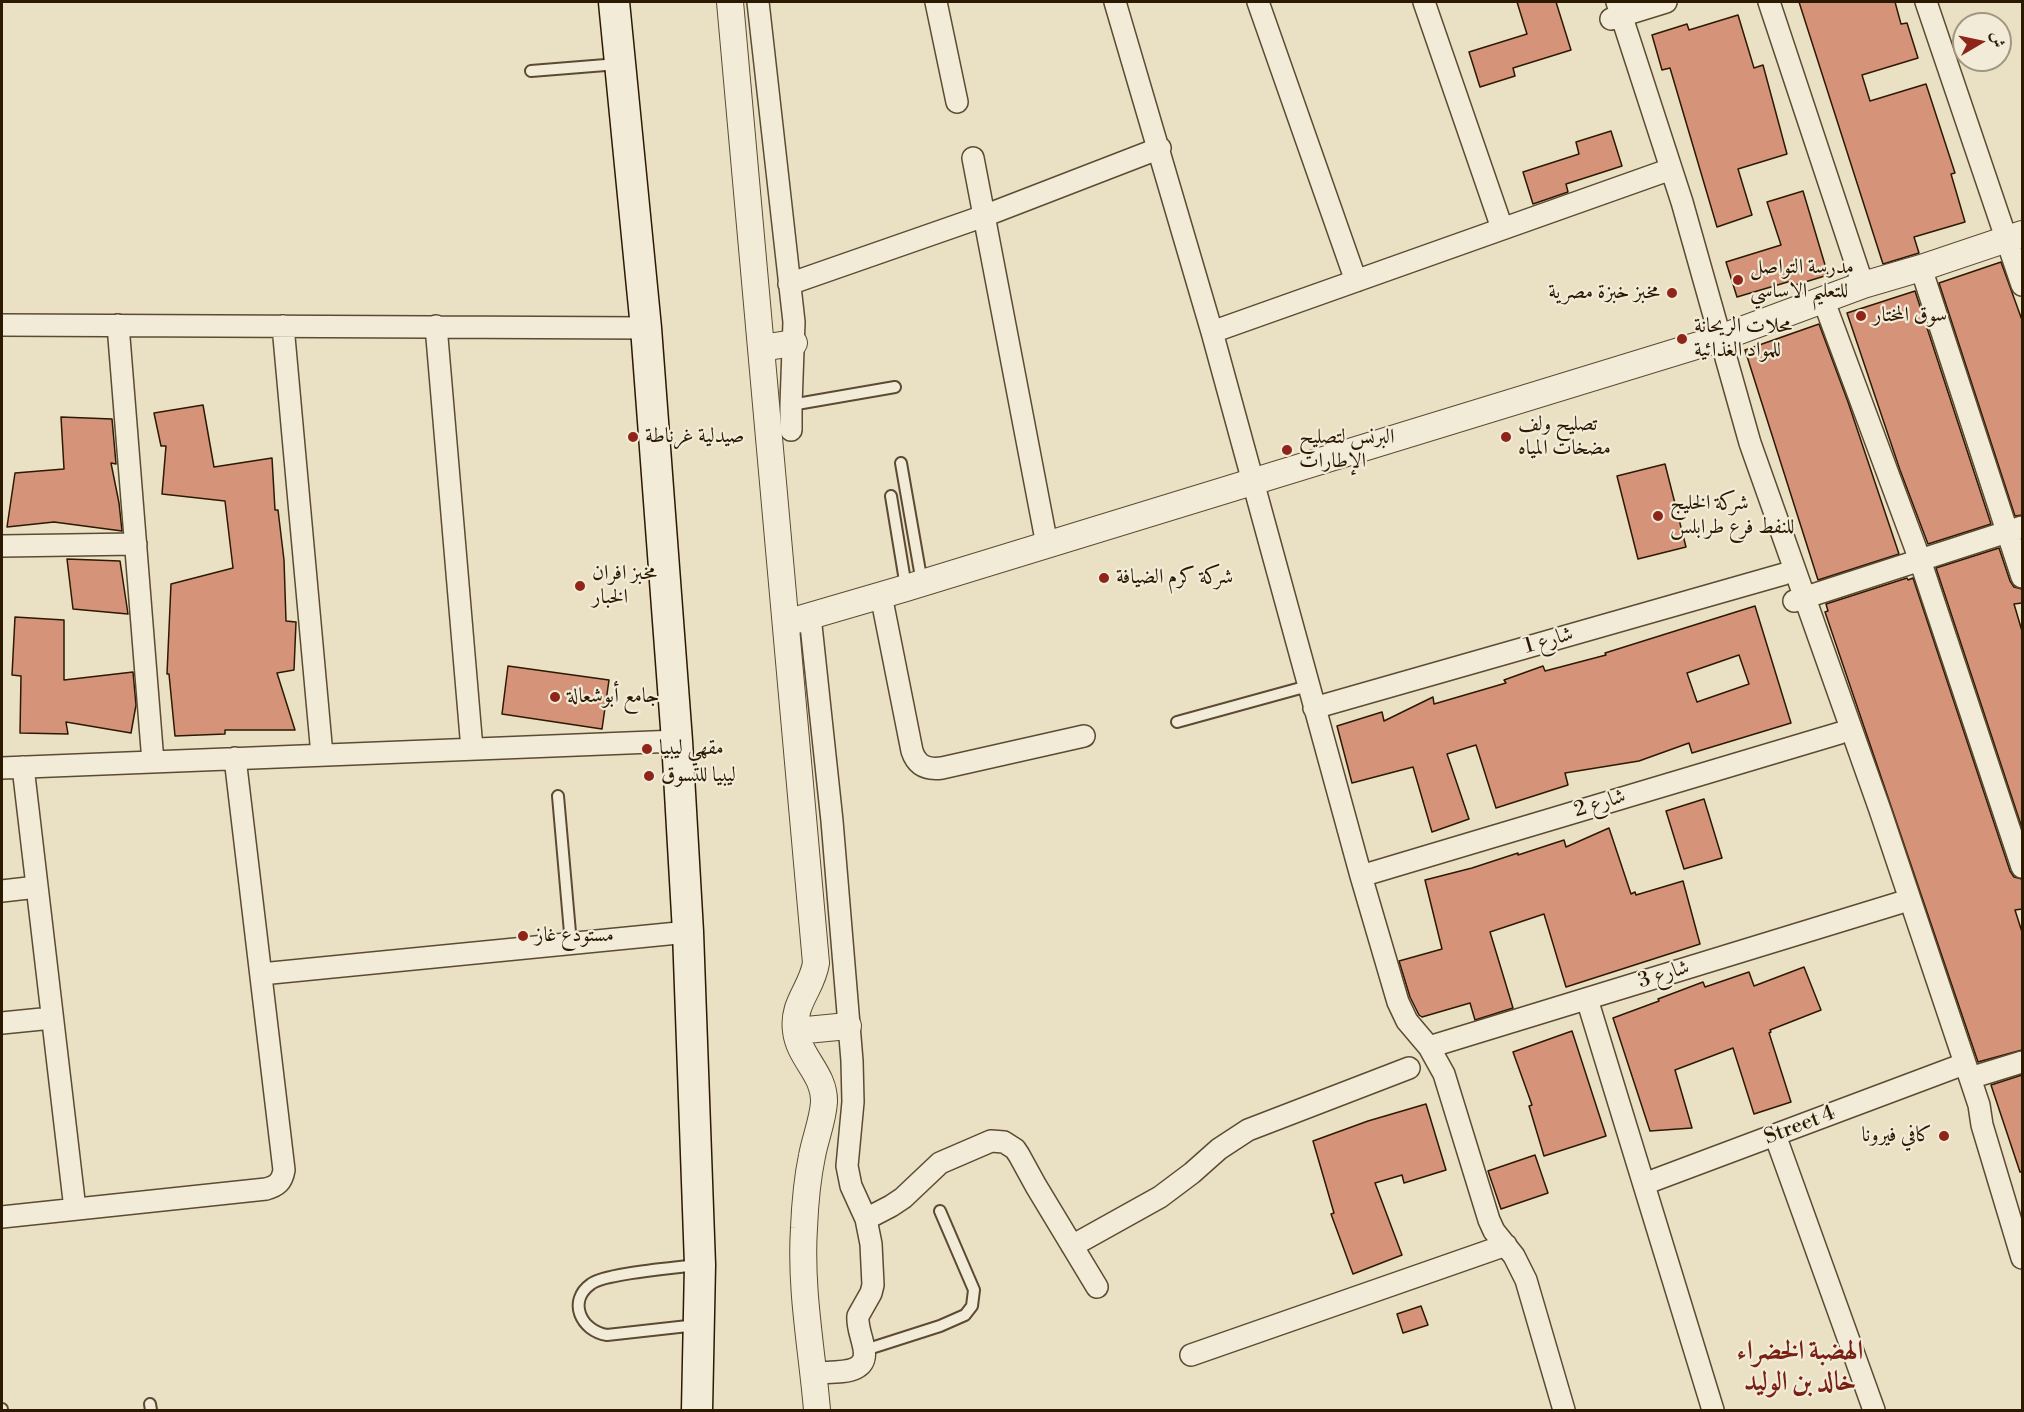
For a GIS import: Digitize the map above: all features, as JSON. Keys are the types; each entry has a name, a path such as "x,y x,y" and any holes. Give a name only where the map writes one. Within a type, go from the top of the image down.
{"main road":[{"path":"614,2 646,328 677,741 688,932 700,1265 697,1410"}],"street":[{"path":"730,2 761,348 798,619 832,821 853,1082 847,1166 851,1186 866,1219 871,1244 873,1276 871,1293 858,1316 865,1359 856,1368 814,1373"},
{"path":"758,2 794,343 790,405 791,430"},
{"path":"936,2 957,102"},
{"path":"1115,2 1160,148 1361,876 1402,1012 1429,1047 1444,1074 1489,1220 1526,1280 1564,1410"},
{"path":"1258,2 1356,281"},
{"path":"1424,2 1502,228"},
{"path":"1666,2 1614,10 1667,171 1716,339 1800,599 1840,733 1899,903 1963,1072 1979,1105 1982,1125 2022,1258"},
{"path":"1769,2 1863,285"},
{"path":"1926,2 2015,236 2022,285"},
{"path":"789,284 984,216 1160,148"},
{"path":"973,158 1047,545"},
{"path":"1212,332 1667,171"},
{"path":"798,619 914,586 1716,339 1863,285 2015,236"},
{"path":"1921,268 2015,529 2022,577"},
{"path":"1823,299 1920,560 2022,867"},
{"path":"118,324 153,762"},
{"path":"2,325 646,328"},
{"path":"283,326 322,755"},
{"path":"436,326 472,749"},
{"path":"1716,339 1751,479 1784,574 1800,599 1963,1072"},
{"path":"761,348 794,343"},
{"path":"1800,599 2015,529"},
{"path":"2,546 136,544"},
{"name":"شارع 1","path":"1314,708 1784,574"},
{"path":"881,596 912,751 922,766 942,768 1084,736"},
{"path":"798,619 816,963 814,973 797,1009 796,1030 803,1052 818,1075 824,1103 810,1166 804,1230 804,1290 817,1410"},
{"name":"شارع 2","path":"1361,876 1840,733"},
{"path":"2,768 677,741"},
{"path":"2,1216 266,1190 276,1187 282,1180 284,1170 235,758"},
{"path":"23,767 75,1209"},
{"path":"2,891 37,887"},
{"name":"شارع 3","path":"1429,1047 1899,903"},
{"path":"261,974 688,932"},
{"path":"1587,999 1713,1410"},
{"path":"2,1023 52,1018"},
{"path":"796,1030 848,1026"},
{"name":"Street 4","path":"1644,1184 1775,1136 1963,1072 2022,1062"},
{"path":"1072,1246 1160,1197 1219,1149 1248,1130 1410,1068"},
{"path":"1775,1136 1874,1410"},
{"path":"866,1219 903,1198 940,1162 985,1144 1004,1142 1015,1149 1097,1287"},
{"path":"1191,1355 1506,1245"}],"lane":[{"path":"531,72 621,64"},
{"path":"790,405 896,387"},
{"path":"902,463 914,586"},
{"path":"891,496 914,586"},
{"path":"1177,722 1308,686"},
{"path":"558,796 572,944"},
{"path":"865,1350 940,1326 965,1315 972,1306 974,1290 940,1210"},
{"path":"700,1265 598,1280 584,1290 579,1307 584,1323 598,1334 700,1324"}],"building":[{"path":"1517,2 1556,2 1571,50 1513,68 1515,76 1480,87 1469,52 1527,34"},
{"path":"1799,2 1895,2 1901,24 1907,23 1918,58 1862,75 1870,101 1926,84 1955,173 1951,174 1965,222 1914,237 1919,253 1883,264"},
{"path":"1738,15 1754,68 1763,65 1787,154 1738,169 1752,215 1717,227 1670,68 1662,70 1652,35 1687,24 1689,30"},
{"path":"1611,131 1622,166 1566,184 1568,192 1533,204 1523,172 1579,154 1576,142"},
{"path":"1803,191 1828,275 1792,286 1791,281 1737,297 1726,262 1781,245 1767,202"},
{"path":"2001,262 2022,320 2022,515 2015,516 1939,283"},
{"path":"1915,291 1991,524 1928,544 1900,470 1847,313"},
{"path":"1819,324 1899,554 1818,580 1745,350"},
{"path":"203,405 214,467 272,458 275,510 278,510 284,560 286,621 296,622 294,670 277,673 295,730 225,730 225,734 175,736 169,674 167,674 171,584 233,568 225,501 162,494 166,446 161,446 154,413"},
{"path":"61,417 112,419 116,464 111,463 122,531 54,522 7,527 15,473 64,469"},
{"path":"1665,464 1686,547 1638,559 1617,476"},
{"path":"1999,548 2010,581 2014,587 2022,589 2022,603 2014,604 2022,631 2022,828 1936,568"},
{"path":"67,559 120,561 128,614 73,609"},
{"path":"1907,578 1908,580 1913,578 2010,871 2014,877 2022,879 2022,909 2015,910 2022,932 2022,1050 1978,1062 1825,612 1828,611 1826,604"},
{"path":"1755,606 1791,723 1692,753 1689,743 1639,761 1565,773 1568,785 1496,808 1476,745 1447,754 1469,819 1432,832 1413,767 1352,783 1337,726 1382,712 1384,721 1433,697 1434,704 1506,683 1504,680 1543,666 1545,671 1606,655 1605,653","holes":["1739,655 1749,684 1697,702 1687,673"]},
{"path":"15,617 64,620 64,680 133,672 136,705 131,733 66,722 68,734 20,733 21,676 12,675"},
{"name":"جامع أبوشعالة","path":"508,666 609,680 602,729 502,714"},
{"path":"1704,799 1722,858 1684,869 1666,811"},
{"path":"1609,828 1631,894 1635,892 1636,895 1683,881 1700,944 1566,987 1544,914 1490,932 1513,1008 1475,1020 1470,1003 1422,1017 1419,1015 1410,997 1399,961 1442,949 1425,880 1564,840 1566,847"},
{"path":"1804,967 1821,1010 1770,1030 1769,1033 1791,1102 1754,1114 1733,1048 1675,1070 1692,1128 1650,1131 1613,1018 1703,982 1705,987 1749,972 1754,986"},
{"path":"1572,1031 1606,1136 1544,1156 1529,1106 1532,1105 1513,1052"},
{"path":"2022,1075 2022,1172 2020,1172 1991,1085"},
{"path":"1426,1104 1446,1170 1404,1183 1402,1175 1375,1183 1402,1255 1353,1274 1331,1214 1334,1213 1313,1141 1368,1121"},
{"path":"1535,1155 1548,1193 1501,1209 1488,1171"},
{"path":"1421,1306 1428,1325 1403,1333 1397,1314"}],"place":[{"name":"مدرسة التواصل للتعليم الاساسي","path":"1738,280"},
{"name":"مخبز خبزة مصرية","path":"1672,293"},
{"name":"سوق المختار","path":"1861,316"},
{"name":"محلات الريحانة للمواد الغذائية","path":"1682,339"},
{"name":"صيدلية غرناطة","path":"633,437"},
{"name":"تصليح ولف مضخات المياه","path":"1506,437"},
{"name":"البرنس لتصليح الإطارات","path":"1287,450"},
{"name":"شركة الخليج للنفط فرع طرابلس","path":"1658,516"},
{"name":"شركة كرم الضيافة","path":"1104,578"},
{"name":"مخبز افران الخبار","path":"580,586"},
{"name":"جامع أبوشعالة","path":"555,697"},
{"name":"مقهي ليبيا","path":"647,749"},
{"name":"ليبيا للتسوق","path":"649,776"},
{"name":"مستودع غاز","path":"523,936"},
{"name":"كافي فيرونا","path":"1944,1136"}],"district":[{"name":"الهضبة الخضراء خالد بن الوليد","path":"1800,1368"}]}
